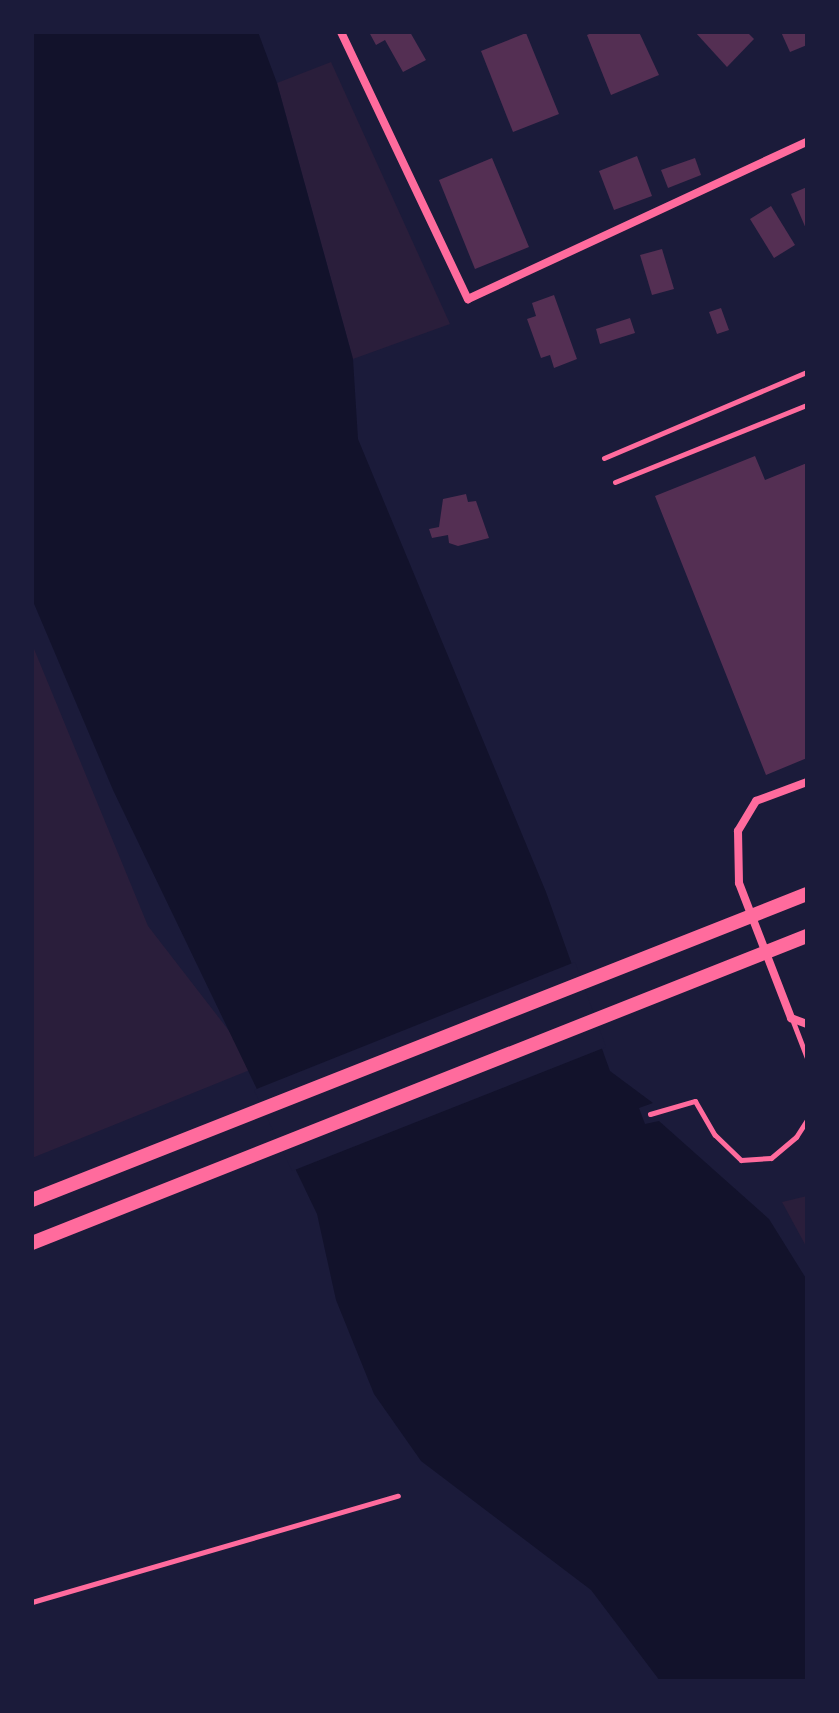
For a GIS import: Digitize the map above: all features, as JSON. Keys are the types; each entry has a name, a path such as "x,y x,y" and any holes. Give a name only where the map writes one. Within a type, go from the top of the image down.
{"main road":[{"path":"32,1200 807,894"},
{"path":"32,1243 807,936"}],"street":[{"path":"341,32 468,299 807,142"},
{"path":"807,782 756,801 738,831 739,883 791,1018 807,1024"}],"lane":[{"path":"604,458 807,372"},
{"path":"615,482 807,405"},
{"path":"791,1018 807,1058"},
{"path":"650,1114 695,1101 715,1135 741,1160 771,1158 796,1137 807,1120"},
{"path":"32,1602 398,1496"}],"shaded area":[{"path":"32,32 258,32 277,83 353,359 358,439 546,892 610,1071 653,1103 639,1108 645,1124 659,1121 769,1219 807,1280 807,1681 660,1681 591,1590 421,1461 374,1394 336,1300 317,1214 113,790 32,599"},
{"path":"331,62 450,324 353,359 277,83"},
{"path":"32,644 148,926 257,1067 32,1158"},
{"path":"807,1196 807,1248 782,1202"}],"pier":[{"path":"575,962 606,1047 292,1171 254,1090"}],"building":[{"path":"369,32 410,32 426,60 403,72 385,40 376,45"},
{"path":"594,32 639,32 659,75 611,95 587,35"},
{"path":"695,32 747,32 754,39 727,67"},
{"path":"781,32 807,32 807,45 790,52"},
{"path":"526,33 559,114 513,132 481,51"},
{"path":"637,156 652,196 614,210 599,171"},
{"path":"492,158 529,247 475,269 439,180"},
{"path":"695,158 701,175 668,188 661,170"},
{"path":"807,187 807,231 791,194"},
{"path":"771,206 795,245 774,258 750,219"},
{"path":"662,249 674,289 652,295 640,255"},
{"path":"554,295 577,359 554,368 550,355 541,358 527,319 536,316 532,303"},
{"path":"721,308 729,330 717,334 709,312"},
{"path":"630,318 635,333 600,344 596,329"},
{"path":"755,456 765,480 807,463 807,758 766,775 655,496"},
{"path":"466,494 468,502 476,501 489,538 458,546 449,543 448,535 432,538 429,529 439,527 443,499"}]}
